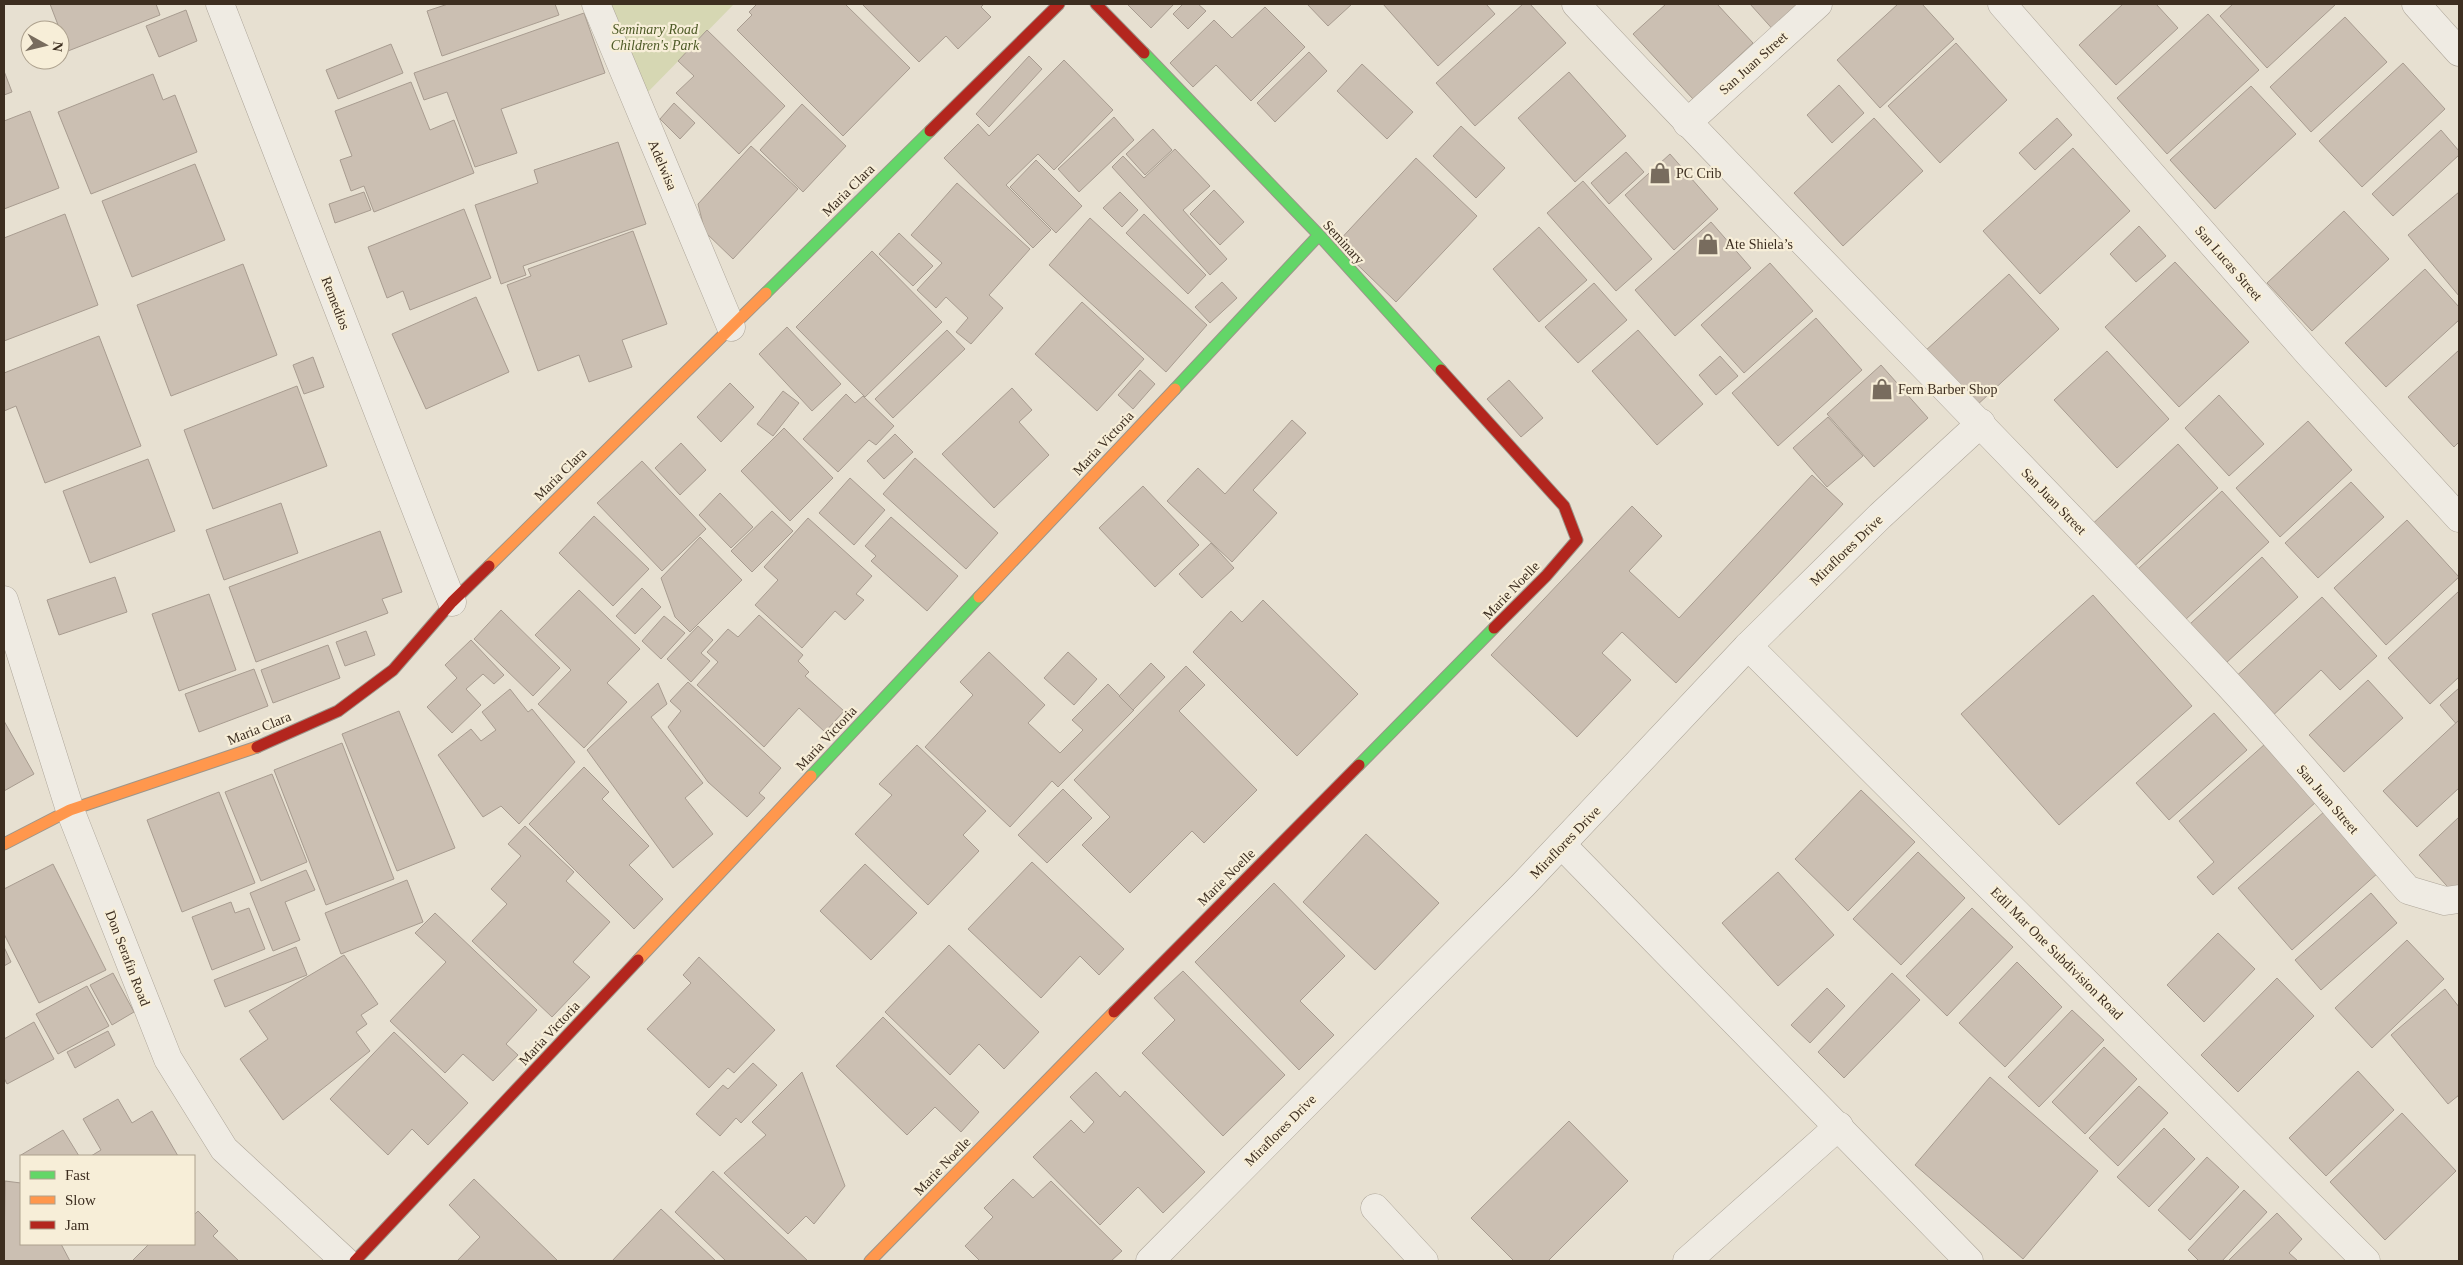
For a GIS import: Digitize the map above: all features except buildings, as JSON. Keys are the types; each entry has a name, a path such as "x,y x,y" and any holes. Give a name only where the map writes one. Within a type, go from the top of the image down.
{"street":[{"name":"Remedios","path":"220,4 452,602"},
{"name":"Adelwisa","path":"596,4 731,327"},
{"name":"Maria Clara","path":"4,844 70,810 264,745 338,711 393,670 452,602 1059,4"},
{"name":"Seminary","path":"1096,4 1319,235 1564,506"},
{"name":"San Juan Street","path":"1576,4 1687,123 1981,423 2217,672 2408,890 2444,902 2459,899"},
{"name":"San Juan Street","path":"1687,123 1818,4"},
{"name":"San Lucas Street","path":"2002,4 2308,354 2459,518"},
{"path":"2416,4 2459,52"},
{"name":"Maria Victoria","path":"355,1261 1319,235"},
{"name":"Miraflores Drive","path":"1150,1261 1562,845 1748,646 1880,516 1981,423"},
{"name":"Marie Noelle","path":"870,1261 1138,987 1546,576 1577,540 1564,506"},
{"name":"Don Serafin Road","path":"4,600 70,810 173,1067 224,1149 345,1261"},
{"name":"Edil Mar One Subdivision Road","path":"1748,646 2366,1261"},
{"path":"1562,845 1969,1261"},
{"path":"1687,1261 1839,1126"},
{"path":"1375,1208 1424,1261"}],"green space":[{"name":"Seminary Road Children's Park","path":"606,4 734,4 644,96"}],"traffic: fast":[{"path":"1144,53 1319,235 1441,370"},
{"path":"766,293 930,131"},
{"path":"1175,389 1319,235"},
{"path":"811,776 979,597"},
{"path":"1359,765 1494,628"}],"traffic: slow":[{"path":"489,566 766,293"},
{"path":"979,597 1175,389"},
{"path":"4,844 70,810 257,747"},
{"path":"638,960 811,776"},
{"path":"870,1261 1114,1012"}],"traffic: jam":[{"path":"930,131 1059,4"},
{"path":"1096,4 1144,53"},
{"path":"1441,370 1564,506 1577,540 1546,576 1494,628"},
{"path":"257,747 338,711 393,670 452,602 489,566"},
{"path":"1114,1012 1359,765"},
{"path":"355,1261 638,960"}],"place":[{"name":"PC Crib","path":"1660,173"},
{"name":"Ate Shiela’s","path":"1708,244"},
{"name":"Fern Barber Shop","path":"1882,389"}]}
